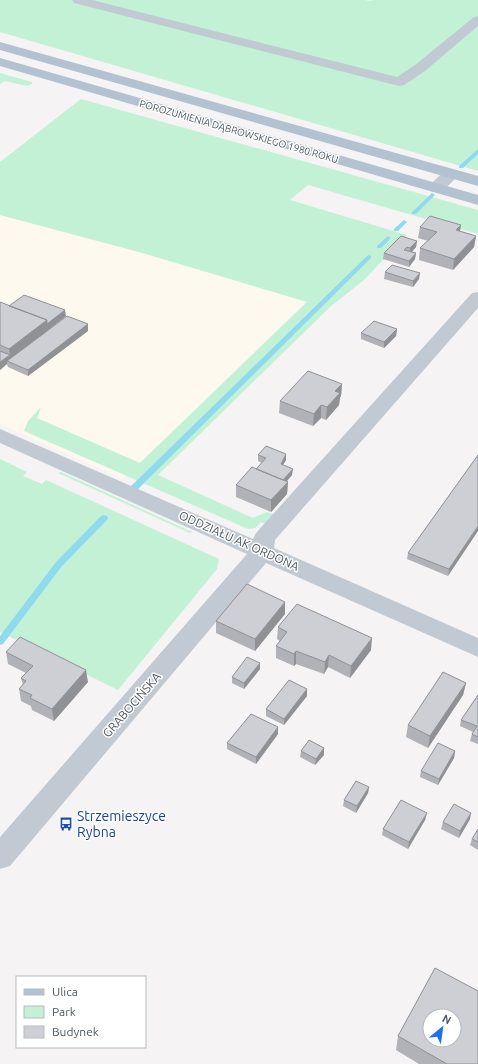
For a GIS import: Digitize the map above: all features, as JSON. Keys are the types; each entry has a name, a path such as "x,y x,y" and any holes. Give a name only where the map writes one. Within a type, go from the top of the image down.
{"main road":[{"name":"POROZUMIENIA DĄBROWSKIEGO 1980 ROKU","path":"0,46 478,181"},
{"name":"POROZUMIENIA DĄBROWSKIEGO 1980 ROKU","path":"0,62 478,200"}],"street":[{"path":"78,0 399,82 420,68 478,20"},
{"path":"436,188 451,174"},
{"path":"262,552 264,538 478,297"},
{"name":"ODDZIAŁU AK ORDONA","path":"0,435 478,648"},
{"name":"GRABOCIŃSKA","path":"0,857 262,552"}],"shaded area":[{"path":"0,215 139,252 307,301 123,479 0,424"}],"green space":[{"path":"0,0 478,0 478,171 0,32"},
{"path":"0,73 32,82 32,84 27,86 5,81 0,84"},
{"path":"81,99 478,210 478,234 308,185 290,200 407,235 364,280 331,306 158,475 253,518 267,512 275,515 266,524 261,522 255,528 248,529 24,431 28,421 41,407 37,418 140,463 307,302 139,252 0,215 0,162"},
{"path":"0,459 27,472 23,476 42,484 46,480 219,559 217,569 118,690 0,632"},
{"path":"61,472 192,532 190,533 58,473"}],"building":[{"path":"430,216 461,225 456,230 476,236 454,259 420,248 437,232 420,227"},
{"path":"401,236 417,241 410,248 407,247 404,250 416,253 409,261 384,253"},
{"path":"392,265 420,273 413,281 385,272"},
{"path":"24,295 65,310 47,324 47,320 9,306"},
{"path":"0,302 47,320 9,349 0,345"},
{"path":"67,316 88,324 28,370 7,361"},
{"path":"374,321 397,329 384,342 361,333"},
{"path":"0,351 10,355 0,362"},
{"path":"308,371 342,384 335,391 340,393 327,407 321,405 314,414 280,401"},
{"path":"266,446 286,454 281,464 293,469 283,480 256,469 266,458 258,455"},
{"path":"478,455 478,526 449,569 408,553"},
{"path":"252,467 288,482 271,500 236,485"},
{"path":"247,584 285,602 255,639 216,621"},
{"path":"297,604 372,638 351,666 329,655 325,662 296,651 294,654 276,646 287,632 278,627"},
{"path":"20,637 86,670 52,709 30,698 32,695 19,689 26,681 21,678 33,666 6,652"},
{"path":"247,657 260,663 244,683 232,677"},
{"path":"443,672 466,683 430,736 408,725"},
{"path":"289,680 307,689 284,719 266,709"},
{"path":"478,695 478,737 472,734 477,726 461,720"},
{"path":"251,714 278,727 256,757 227,743"},
{"path":"309,740 324,748 316,759 301,751"},
{"path":"438,743 455,751 439,779 421,771"},
{"path":"356,781 369,787 357,806 344,800"},
{"path":"401,800 427,813 409,842 383,829"},
{"path":"454,804 471,813 460,831 443,822"},
{"path":"478,829 478,842 472,839"},
{"path":"435,968 478,991 478,1064 447,1064 398,1036"}],"waterway":[{"path":"461,167 478,151"},
{"path":"414,213 432,195"},
{"path":"396,230 404,222"},
{"path":"379,247 388,238"},
{"path":"127,495 369,257"},
{"path":"0,642 59,564 104,518"}],"place":[{"name":"Strzemieszyce Rybna","path":"66,824"}]}
